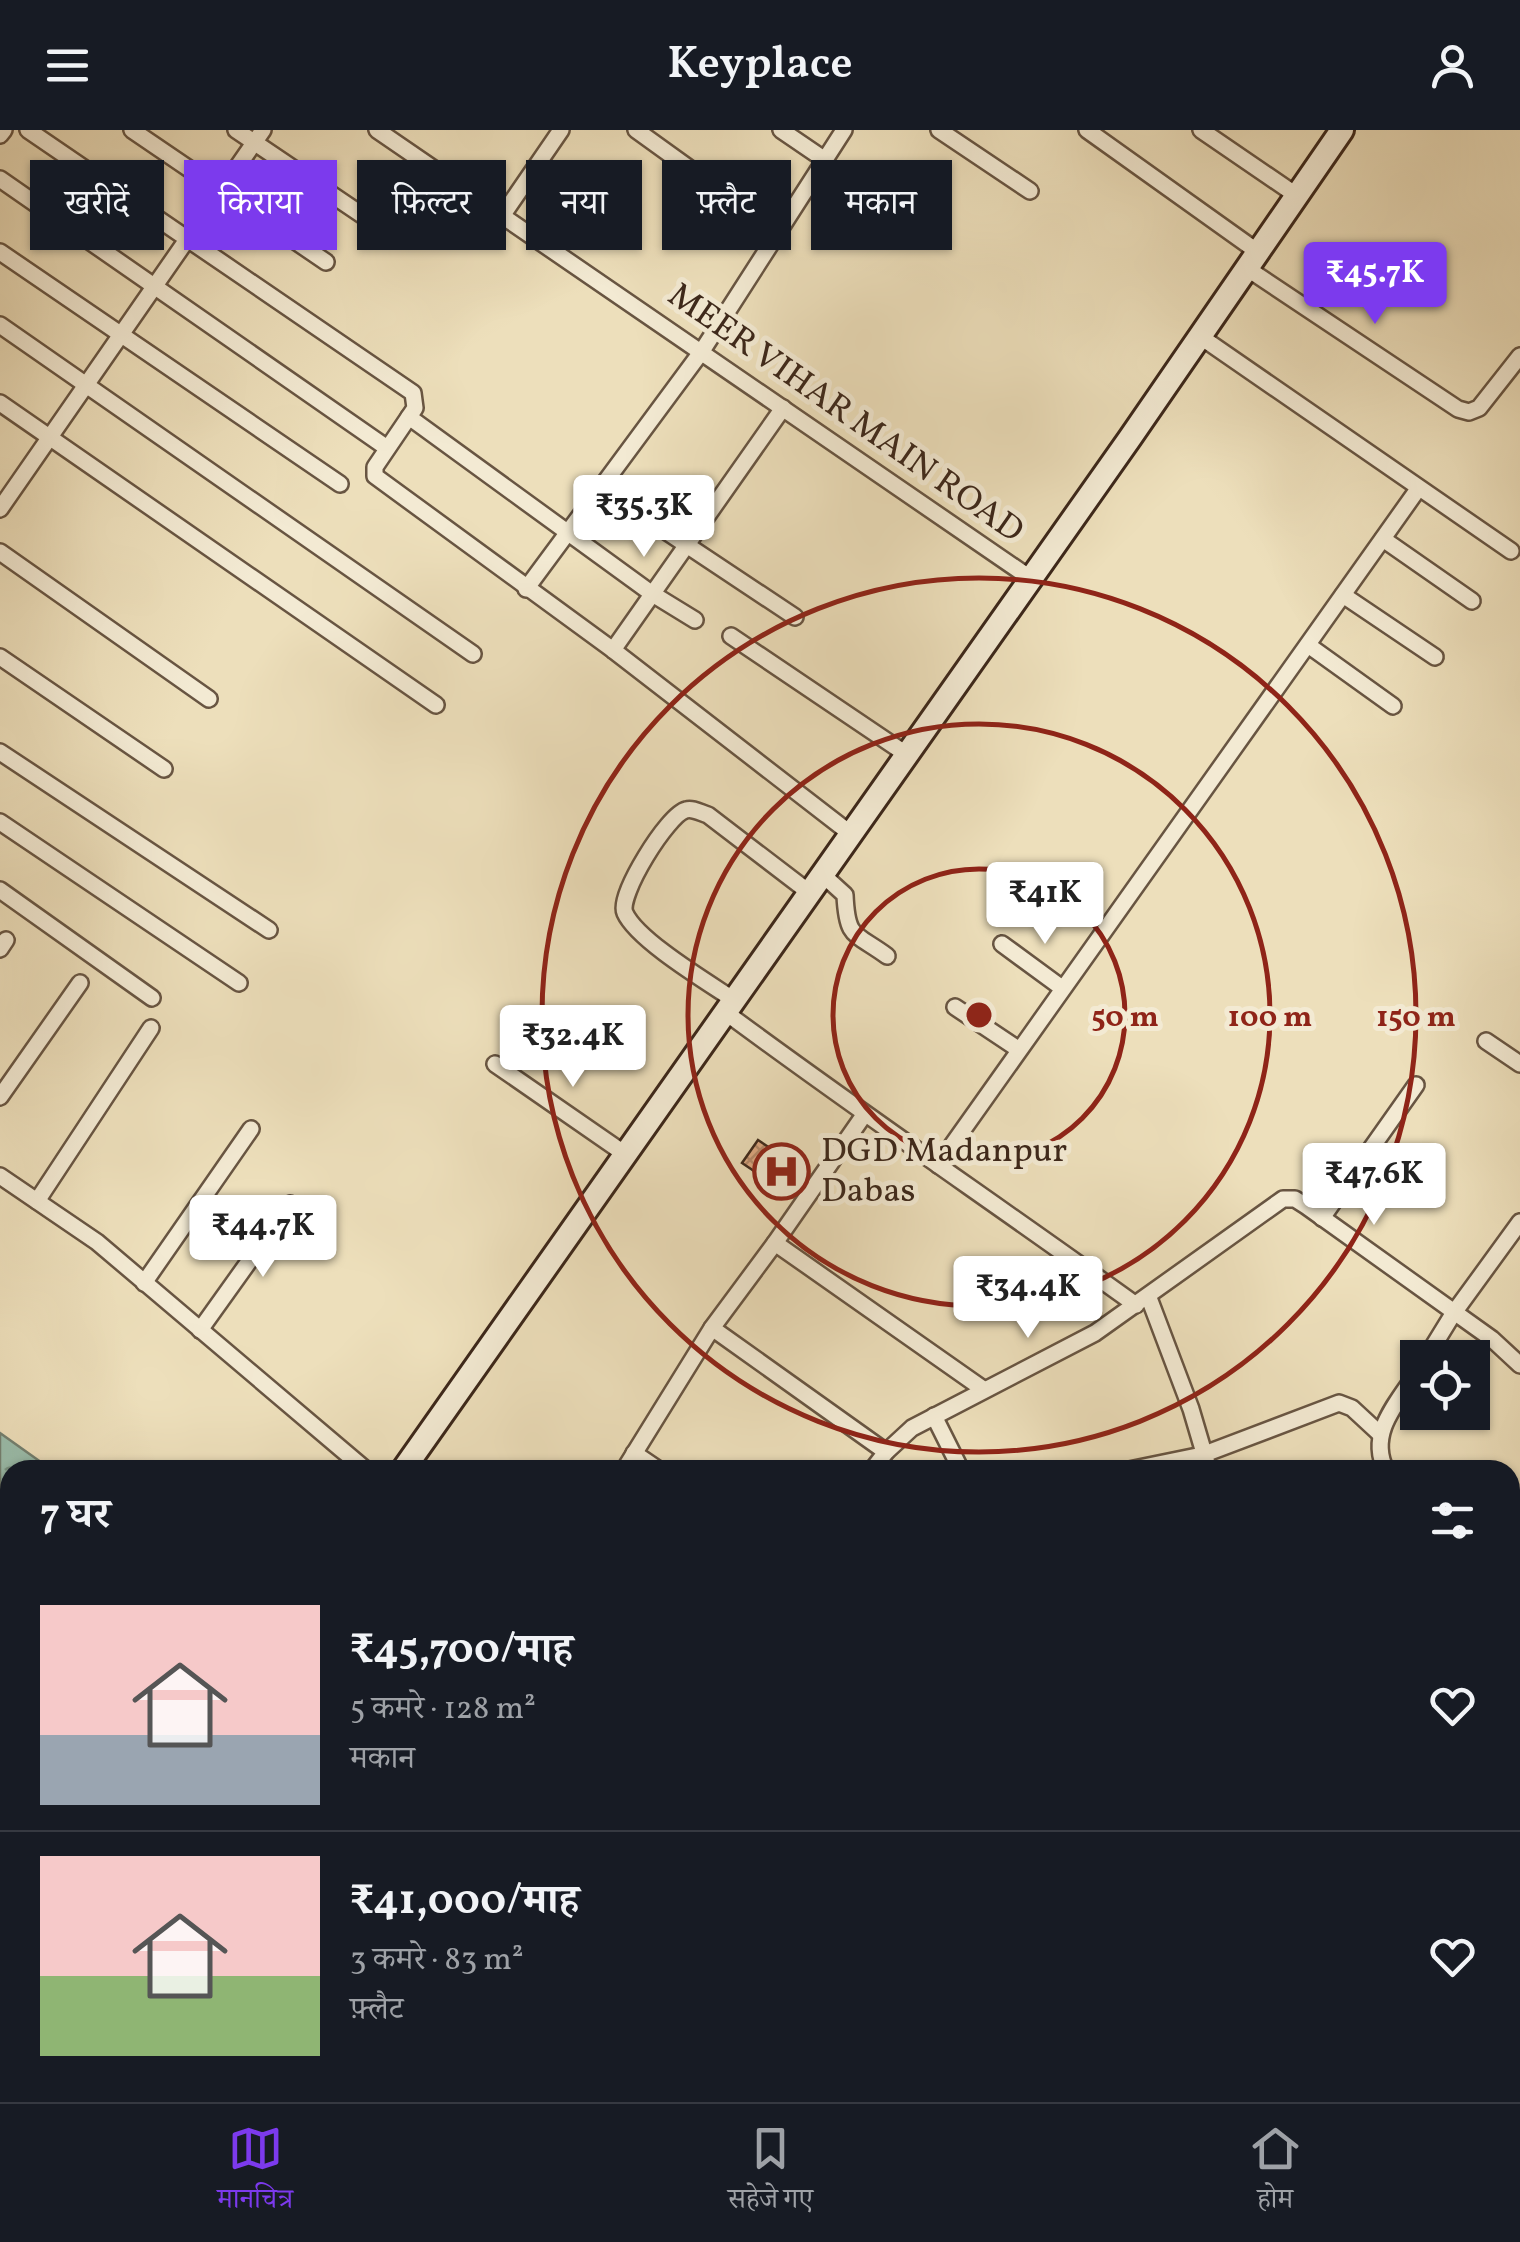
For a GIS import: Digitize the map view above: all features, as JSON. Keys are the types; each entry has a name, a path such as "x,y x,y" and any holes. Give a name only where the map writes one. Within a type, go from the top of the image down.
{"main road":[{"path":"411,1460 1201,337 1342,130"}],"street":[{"path":"28,130 184,235"},
{"path":"132,130 184,166"},
{"path":"236,130 259,136 357,212"},
{"name":"MEER VIHAR MAIN ROAD","path":"377,130 421,160"},
{"path":"506,210 561,130"},
{"path":"636,130 677,160"},
{"path":"781,130 825,160 844,130"},
{"path":"939,130 1030,191"},
{"path":"1088,130 1253,261 1458,409 1468,412 1479,408 1520,356"},
{"path":"1202,130 1296,194"},
{"path":"242,160 259,136"},
{"path":"0,179 387,448"},
{"path":"791,214 811,182"},
{"name":"MEER VIHAR MAIN ROAD","path":"506,219 1030,578"},
{"path":"0,509 184,244"},
{"path":"206,250 406,387 416,401 373,472 375,476 612,650 851,834"},
{"path":"308,250 326,262"},
{"path":"526,589 702,350 768,250"},
{"path":"0,252 340,484"},
{"path":"0,325 473,654"},
{"path":"1201,337 1511,552"},
{"path":"0,402 436,704"},
{"path":"612,650 783,408"},
{"path":"409,417 695,620"},
{"path":"601,488 795,617"},
{"path":"938,1165 1418,490"},
{"path":"1383,539 1472,601"},
{"path":"0,552 209,699"},
{"path":"1343,595 1434,657"},
{"path":"731,636 906,754"},
{"path":"1308,645 1393,706"},
{"path":"0,657 164,769"},
{"path":"0,752 270,930"},
{"path":"887,956 849,929 845,895 817,884 708,815 690,809 682,810 662,834 622,902 636,930 864,1115 1143,1302 1191,1409 1204,1460"},
{"path":"0,822 239,983"},
{"path":"0,890 152,998"},
{"path":"1002,944 1062,988"},
{"path":"0,1097 80,983"},
{"path":"955,1007 1018,1050"},
{"path":"37,1201 151,1028"},
{"path":"1486,1041 1520,1064"},
{"path":"495,1064 625,1154"},
{"path":"1322,1218 1416,1085"},
{"path":"630,1460 712,1328 776,1244 864,1115"},
{"path":"144,1283 252,1129"},
{"path":"0,1176 97,1242 354,1460"},
{"path":"880,1460 912,1428 1095,1333 1143,1302 1274,1203 1295,1200 1492,1340 1520,1366"},
{"path":"200,1330 290,1204"},
{"path":"1437,1340 1520,1222"},
{"path":"776,1244 983,1389"},
{"path":"712,1328 886,1452"},
{"path":"1382,1460 1379,1432 1400,1399"},
{"path":"1210,1460 1339,1404 1352,1408 1379,1432"},
{"path":"934,1416 956,1460"},
{"path":"634,1453 644,1460"}],"water":[{"path":"0,1433 38,1460 0,1460"}],"building":[{"path":"758,1140 809,1174 793,1197 742,1163"}],"place":[{"name":"DGD Madanpur Dabas","path":"782,1172"}]}
